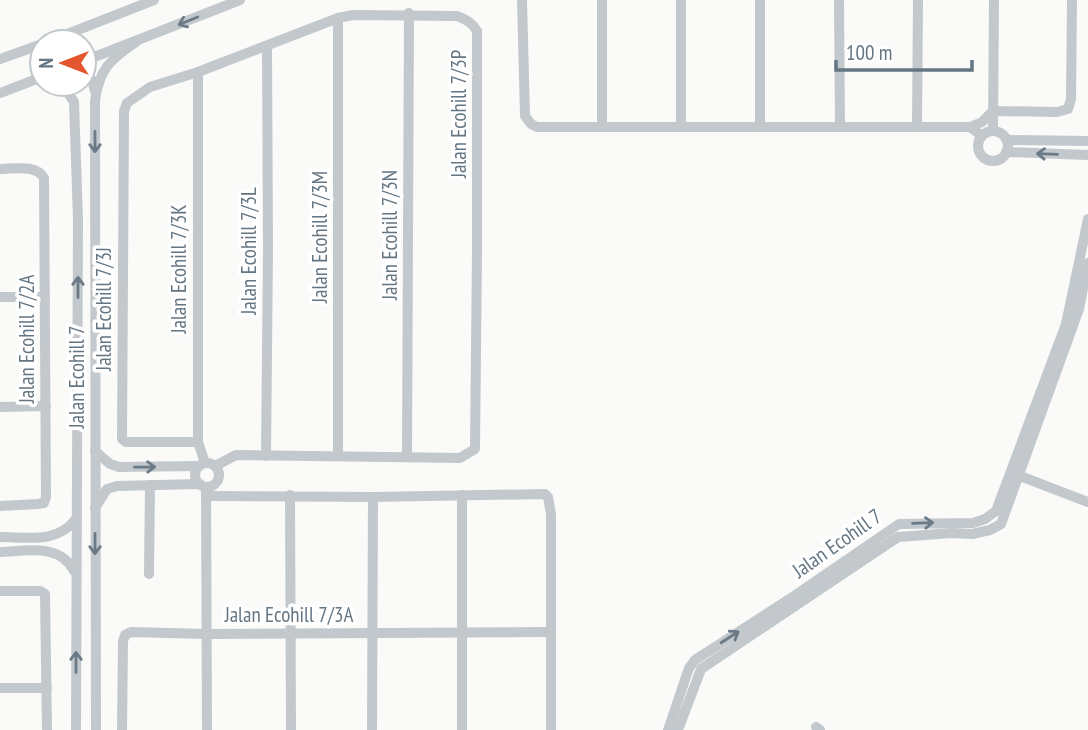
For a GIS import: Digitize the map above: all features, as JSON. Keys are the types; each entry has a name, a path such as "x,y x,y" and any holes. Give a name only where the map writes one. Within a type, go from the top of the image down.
{"street":[{"path":"83,28 154,0"},
{"path":"98,56 240,0"},
{"path":"522,0 525,116 537,127 970,127 982,122 993,111 1057,112 1068,109 1071,99 1072,0"},
{"path":"602,0 602,127"},
{"path":"681,0 681,127"},
{"path":"760,0 760,127"},
{"path":"839,0 840,127"},
{"path":"917,127 918,0"},
{"path":"993,131 994,0"},
{"name":"Jalan Ecohill 7/3P","path":"127,103 150,87 198,72 338,18 353,15 409,14 457,16 474,26 477,32 476,443 471,452 460,458 407,457"},
{"name":"Jalan Ecohill 7/3N","path":"407,457 409,14"},
{"name":"Jalan Ecohill 7/3M","path":"338,18 338,456"},
{"name":"Jalan Ecohill 7","path":"96,730 95,101 98,81 104,70 113,58 136,42"},
{"name":"Jalan Ecohill 7/3L","path":"266,456 267,46"},
{"path":"0,59 28,49"},
{"name":"Jalan Ecohill 7/3K","path":"198,72 198,442 207,465"},
{"path":"0,93 28,83"},
{"path":"71,98 74,102"},
{"name":"Jalan Ecohill 7","path":"74,98 78,220 76,730"},
{"name":"Jalan Ecohill 7/3J","path":"127,103 124,111 122,439 126,442 198,442"},
{"path":"970,127 982,136"},
{"path":"993,131 1001,132 1007,140 1006,152 1000,159 986,159 978,147 982,136 993,131"},
{"path":"1007,140 1088,141"},
{"path":"1006,152 1088,155"},
{"name":"Jalan Ecohill 7/2A","path":"0,169 34,169 44,178 46,406 44,503 0,506"},
{"name":"Jalan Ecohill 7","path":"668,730 689,668 695,660 899,524 973,523 996,511 1066,324 1088,219"},
{"path":"678,730 701,668 898,537 972,534 1001,524 1079,309 1088,264"},
{"path":"0,297 45,298"},
{"path":"0,407 46,406"},
{"path":"95,452 110,464 119,467 207,465 236,455 407,457"},
{"path":"207,465 195,475 204,489 207,730"},
{"path":"204,489 214,485 219,472 207,465"},
{"path":"1020,475 1088,502"},
{"path":"149,574 150,485"},
{"path":"95,508 107,489 117,486 150,485 290,495 373,497 545,494 551,514 551,730"},
{"path":"290,495 291,730"},
{"path":"462,495 462,730"},
{"path":"372,730 373,497"},
{"path":"0,537 52,538 69,529 76,519"},
{"path":"0,552 52,551 69,561 76,574"},
{"path":"0,591 40,591 45,594 47,730"},
{"name":"Jalan Ecohill 7/3A","path":"122,730 123,641 125,635 131,632 550,632"},
{"path":"0,688 47,688"}]}
